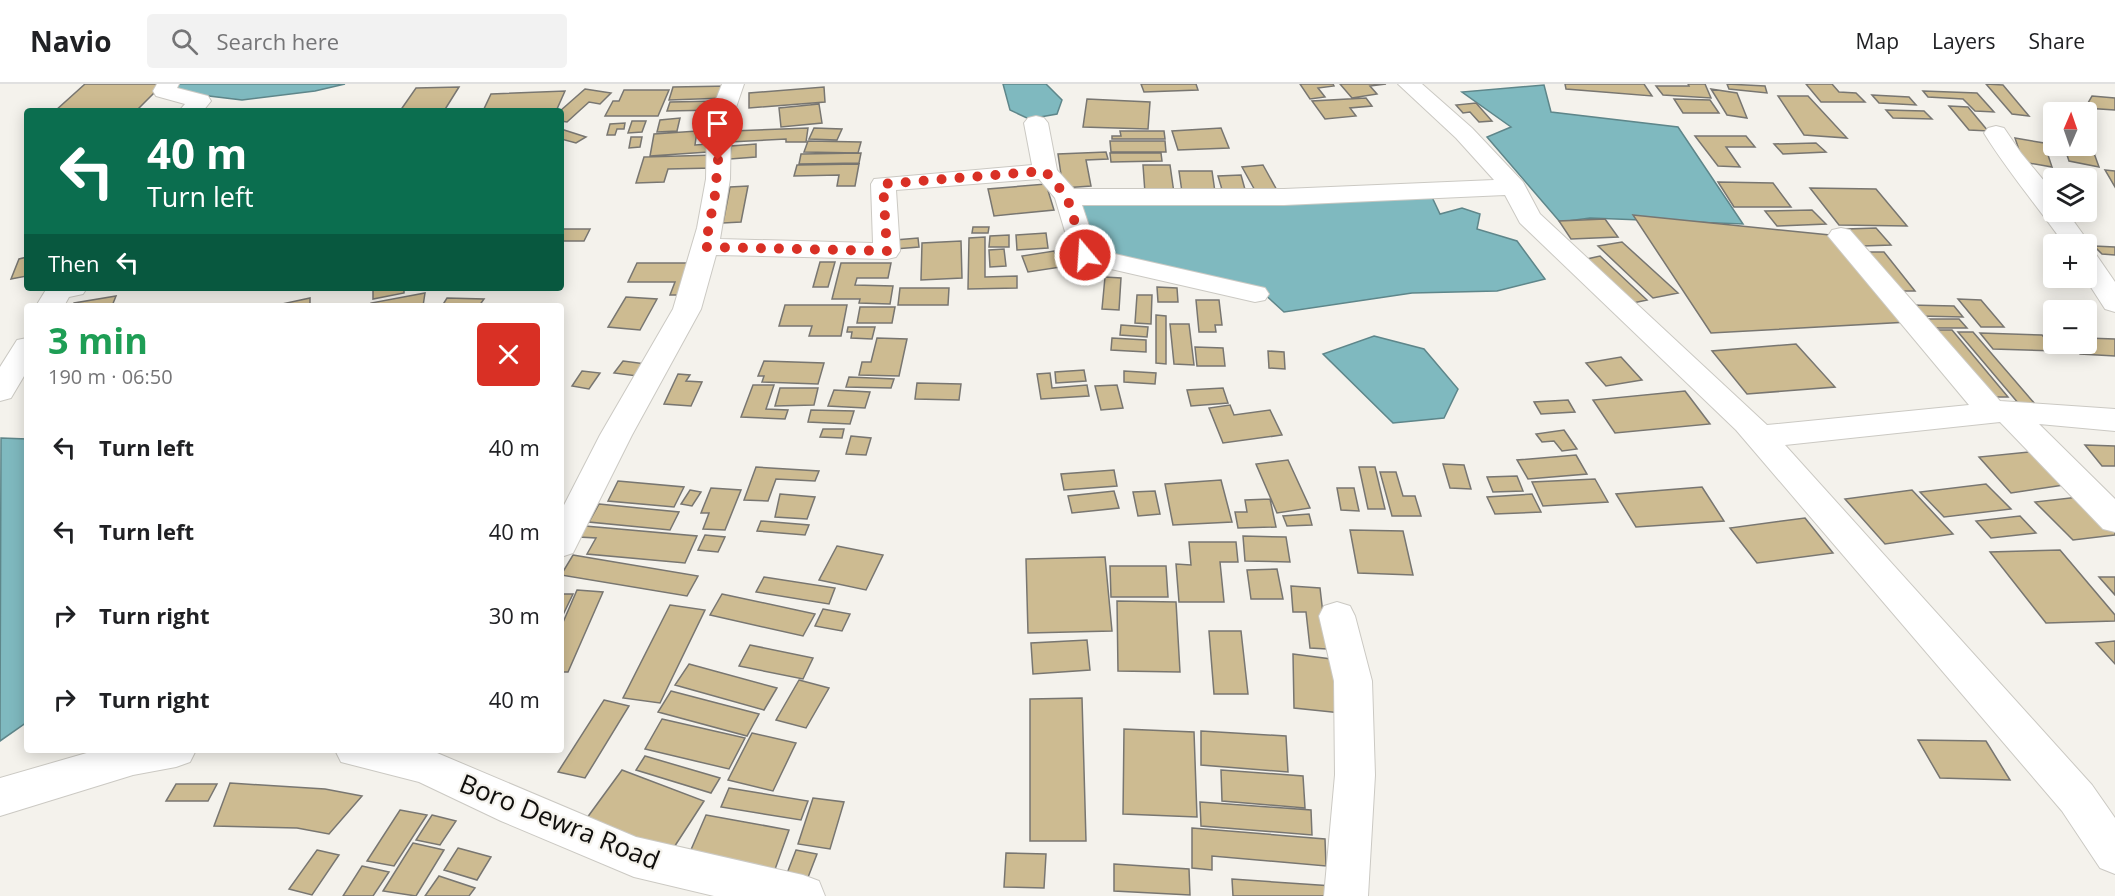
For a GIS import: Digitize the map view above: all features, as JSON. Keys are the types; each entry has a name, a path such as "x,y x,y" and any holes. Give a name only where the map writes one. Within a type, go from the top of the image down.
{"street":[{"path":"168,84 164,91 200,101 193,108"},
{"path":"564,538 616,435 687,309 705,247 718,179 719,122 733,84"},
{"path":"1409,84 1464,134 1514,187 1529,218 1759,437 2077,798 2115,854"},
{"path":"1036,123 1045,171 1067,197 1085,255 1255,294"},
{"path":"1996,133 2011,157 2043,197"},
{"path":"705,247 887,251 883,184 1045,171"},
{"path":"1067,197 1284,197 1514,187"},
{"path":"1841,236 2000,411 2115,520"},
{"path":"2097,276 2115,303"},
{"path":"0,391 24,352"},
{"path":"1759,437 2000,411 2115,420"},
{"path":"1337,616 1353,681 1354,775 1346,896"},
{"path":"0,797 133,757 158,753"},
{"name":"Boro Dewra Road","path":"368,753 425,766 516,808 634,857 802,896"}],"water":[{"path":"179,84 345,84 315,91 242,100 176,92"},
{"path":"1003,84 1046,84 1062,100 1057,114 1029,119 1010,110"},
{"path":"1544,85 1551,112 1678,127 1743,224 1590,218 1560,222 1487,137 1511,127 1462,92"},
{"path":"1431,195 1440,214 1462,208 1480,214 1477,229 1517,241 1545,279 1497,291 1412,293 1284,312 1261,291 1093,253 1072,201"},
{"path":"1374,336 1424,349 1458,389 1444,418 1393,423 1323,354"},
{"path":"1,438 24,439 24,724 0,741"}],"building":[{"path":"85,84 163,84 139,108 58,108"},
{"path":"1141,84 1196,84 1198,90 1144,92"},
{"path":"1300,84 1333,84 1334,86 1318,88 1325,97 1310,99"},
{"path":"1340,84 1386,84 1370,86 1377,94 1352,98"},
{"path":"1565,84 1644,84 1652,96 1566,89"},
{"path":"1688,84 1705,84 1711,98 1663,95 1656,86 1689,86"},
{"path":"1727,84 1765,86 1767,93 1729,89"},
{"path":"1806,84 1832,84 1839,92 1856,93 1865,102 1821,102"},
{"path":"1986,84 2003,85 2029,116 2012,114"},
{"path":"730,86 726,98 669,100 673,87"},
{"path":"459,87 446,108 402,108 416,88"},
{"path":"824,87 825,102 749,108 749,93"},
{"path":"585,89 611,93 600,104 589,102 567,122 564,122 563,108"},
{"path":"1711,89 1737,93 1747,118 1727,115"},
{"path":"624,90 669,90 658,116 605,116 613,101 619,101"},
{"path":"565,91 557,108 484,108 491,94"},
{"path":"1923,91 1977,93 1994,112 1975,111 1963,99 1928,97"},
{"path":"1872,95 1909,97 1916,105 1879,103"},
{"path":"1778,96 1808,96 1847,138 1804,135"},
{"path":"2092,96 2115,98 2115,110 2097,109 2097,102 2088,102"},
{"path":"1366,98 1372,106 1350,108 1356,116 1325,119 1312,101"},
{"path":"1087,99 1150,102 1148,129 1083,127"},
{"path":"1674,99 1710,100 1719,113 1683,113"},
{"path":"720,101 717,110 667,111 670,102"},
{"path":"1476,103 1492,121 1479,122 1470,112 1463,113 1456,105"},
{"path":"819,104 822,123 781,127 779,108"},
{"path":"1949,106 1968,107 1988,131 1969,130"},
{"path":"1886,110 1924,111 1932,119 1893,118"},
{"path":"680,118 677,131 657,132 660,120"},
{"path":"632,121 646,121 642,132 628,133"},
{"path":"625,123 624,129 617,129 615,135 607,135 610,124"},
{"path":"808,128 806,142 786,142 786,139 730,142 732,131"},
{"path":"814,128 842,129 837,140 809,139"},
{"path":"1221,128 1229,148 1178,150 1172,131"},
{"path":"564,130 586,137 576,143 564,140"},
{"path":"697,131 695,145 709,144 708,152 650,156 654,134"},
{"path":"1120,131 1164,131 1165,139 1112,139 1112,136 1121,136"},
{"path":"1695,136 1746,136 1755,147 1726,147 1740,167 1718,166"},
{"path":"631,137 642,137 640,147 629,148"},
{"path":"2015,138 2043,143 2043,156 2048,156 2052,167 2023,162"},
{"path":"808,141 861,142 858,153 804,152"},
{"path":"1110,141 1165,141 1166,152 1111,152"},
{"path":"1816,143 1826,152 1783,154 1774,144"},
{"path":"756,144 756,157 730,159 731,146"},
{"path":"1106,152 1108,159 1086,160 1091,186 1063,188 1058,154"},
{"path":"861,153 859,163 799,164 801,154"},
{"path":"1110,153 1161,153 1162,161 1111,162"},
{"path":"716,155 713,168 668,169 664,182 636,183 644,157"},
{"path":"2067,156 2095,156 2099,167 2069,161"},
{"path":"859,164 855,186 837,186 839,175 794,176 797,165"},
{"path":"1143,165 1170,165 1174,193 1145,193"},
{"path":"1263,165 1278,192 1257,194 1242,167"},
{"path":"2105,170 2115,171 2115,187"},
{"path":"1179,171 1212,171 1215,192 1182,192"},
{"path":"1241,175 1246,193 1223,193 1218,176"},
{"path":"1718,182 1773,183 1791,207 1734,207"},
{"path":"1046,184 1054,210 994,216 988,189"},
{"path":"748,186 741,222 723,223 730,187"},
{"path":"1810,188 1876,189 1907,226 1839,225"},
{"path":"1812,210 1826,224 1777,226 1765,211"},
{"path":"1633,215 1830,235 1908,322 1711,333"},
{"path":"1605,219 1618,237 1571,239 1559,221"},
{"path":"973,227 989,227 988,233 972,233"},
{"path":"1876,228 1891,245 1862,246 1847,229"},
{"path":"564,229 590,229 584,241 564,241"},
{"path":"1046,233 1048,248 1017,250 1016,235"},
{"path":"1009,235 1009,247 989,247 990,236"},
{"path":"985,237 985,277 1017,276 1017,288 968,289 969,238"},
{"path":"918,238 919,247 895,249 895,240"},
{"path":"961,241 962,278 921,280 922,243"},
{"path":"1622,242 1678,293 1653,298 1598,246"},
{"path":"2097,246 2115,247 2115,255 2102,254"},
{"path":"1004,249 1006,266 990,267 989,250"},
{"path":"1054,251 1061,267 1028,272 1022,256"},
{"path":"1865,252 1884,252 1915,291 1894,291"},
{"path":"1600,256 1647,300 1633,303 1587,259"},
{"path":"24,258 24,277 11,279 19,259"},
{"path":"820,262 835,262 828,287 813,287"},
{"path":"637,263 699,263 686,295 670,295 675,282 628,282"},
{"path":"841,263 891,263 888,278 857,278 855,285 893,286 890,304 859,303 860,299 832,299"},
{"path":"1105,277 1121,278 1119,310 1102,309"},
{"path":"1157,287 1177,288 1178,302 1158,302"},
{"path":"900,288 949,288 948,305 898,305"},
{"path":"373,291 404,291 404,293 373,299"},
{"path":"425,293 423,303 371,303"},
{"path":"1137,295 1152,295 1151,324 1135,323"},
{"path":"116,296 113,303 74,303"},
{"path":"626,297 657,299 640,330 608,327"},
{"path":"310,298 310,303 286,303"},
{"path":"447,298 484,299 481,303 444,303"},
{"path":"1958,299 1981,300 2004,327 1981,327"},
{"path":"1196,300 1219,300 1222,325 1215,325 1216,332 1199,332"},
{"path":"785,305 847,305 841,336 809,336 812,326 779,326"},
{"path":"1909,305 1954,306 1963,317 1918,316"},
{"path":"860,307 895,307 892,323 857,323"},
{"path":"1156,315 1166,316 1166,364 1156,363"},
{"path":"1919,319 1959,319 1967,328 1927,328"},
{"path":"1170,324 1189,324 1194,365 1174,364"},
{"path":"1121,325 1148,327 1147,337 1120,335"},
{"path":"848,327 875,327 872,339 851,338 852,332 847,332"},
{"path":"1930,330 1952,330 2008,397 1985,397"},
{"path":"1958,332 1973,332 2035,404 2019,404"},
{"path":"1980,333 2043,336 2043,351 1993,349"},
{"path":"877,338 907,339 899,376 859,375 862,362 871,362"},
{"path":"1112,338 1146,340 1146,352 1111,350"},
{"path":"2097,338 2115,339 2115,356 2080,354 2097,354"},
{"path":"1796,344 1835,387 1747,394 1712,351"},
{"path":"1195,347 1223,348 1225,366 1197,366"},
{"path":"1268,351 1284,352 1285,369 1269,368"},
{"path":"1621,357 1642,380 1606,386 1586,363"},
{"path":"623,361 654,365 645,377 614,373"},
{"path":"764,361 824,363 818,384 762,382 764,376 758,376"},
{"path":"1084,370 1086,381 1056,383 1055,372"},
{"path":"582,371 600,373 589,389 572,386"},
{"path":"1124,371 1156,373 1155,384 1124,382"},
{"path":"1050,373 1052,388 1087,385 1089,396 1041,399 1037,374"},
{"path":"678,374 690,375 686,381 702,382 691,406 664,404"},
{"path":"849,377 894,379 891,388 846,387"},
{"path":"917,383 961,384 959,400 915,399"},
{"path":"753,385 774,385 766,409 788,410 785,419 741,417"},
{"path":"1117,385 1123,408 1101,410 1095,386"},
{"path":"780,388 818,388 814,405 775,406"},
{"path":"1223,388 1228,403 1191,406 1187,390"},
{"path":"834,390 870,392 865,408 828,406"},
{"path":"1685,391 1710,424 1615,433 1593,400"},
{"path":"1568,400 1575,412 1541,414 1534,402"},
{"path":"1230,405 1234,415 1270,410 1282,435 1223,443 1209,408"},
{"path":"811,410 854,411 850,424 808,422"},
{"path":"823,429 844,429 842,438 820,437"},
{"path":"1564,430 1577,449 1562,451 1554,441 1542,442 1536,434"},
{"path":"851,436 871,438 866,455 846,454"},
{"path":"2085,445 2115,446 2115,466 2102,466"},
{"path":"2058,449 2091,481 2011,493 1979,457"},
{"path":"1576,455 1587,474 1528,479 1517,460"},
{"path":"1288,460 1310,508 1277,513 1256,464"},
{"path":"1443,464 1464,465 1471,489 1450,488"},
{"path":"756,467 819,471 815,481 776,479 768,501 744,500"},
{"path":"1359,467 1375,467 1385,509 1368,509"},
{"path":"1114,470 1117,486 1064,490 1061,474"},
{"path":"1380,472 1396,472 1403,496 1415,496 1421,516 1392,516"},
{"path":"1517,476 1523,491 1493,492 1487,477"},
{"path":"1595,479 1608,502 1543,506 1532,482"},
{"path":"1221,480 1232,522 1173,525 1165,484"},
{"path":"618,481 684,487 674,507 608,501"},
{"path":"1986,484 2011,509 1944,517 1920,492"},
{"path":"1702,487 1724,521 1636,527 1616,494"},
{"path":"711,488 741,490 725,530 703,529 709,513 701,513"},
{"path":"1337,488 1354,488 1359,511 1341,510"},
{"path":"690,490 701,492 692,506 681,504"},
{"path":"1912,490 1953,534 1885,544 1845,499"},
{"path":"1114,491 1119,508 1072,513 1068,496"},
{"path":"1155,491 1160,514 1138,516 1133,492"},
{"path":"780,494 815,497 807,519 775,517"},
{"path":"1532,494 1541,512 1495,514 1487,497"},
{"path":"2105,494 2115,504 2115,535 2073,540 2035,502"},
{"path":"1270,499 1276,527 1238,528 1235,512 1247,512 1245,500"},
{"path":"599,504 679,512 670,530 589,522"},
{"path":"1309,514 1312,525 1287,526 1283,516"},
{"path":"2020,516 2036,533 1991,538 1976,521"},
{"path":"1805,518 1833,553 1757,563 1730,528"},
{"path":"761,521 809,525 805,535 757,531"},
{"path":"585,526 697,536 685,563 587,554 596,538 579,537"},
{"path":"1350,530 1403,531 1413,575 1358,573"},
{"path":"705,535 725,537 718,552 698,550"},
{"path":"1243,536 1286,537 1290,562 1245,561"},
{"path":"1189,542 1236,542 1238,562 1220,562 1224,602 1179,602 1176,564 1191,565"},
{"path":"837,546 883,555 866,590 819,580"},
{"path":"2060,550 2115,615 2115,621 2046,623 1990,552"},
{"path":"573,555 698,576 687,596 564,576 564,570"},
{"path":"1105,557 1112,631 1028,633 1026,559"},
{"path":"1110,566 1166,566 1168,597 1111,597"},
{"path":"1277,569 1283,599 1251,599 1247,570"},
{"path":"764,577 835,588 829,604 756,592"},
{"path":"2099,577 2115,577 2115,595"},
{"path":"1291,586 1320,588 1327,649 1310,648 1306,612 1293,612"},
{"path":"577,590 603,592 568,672 564,672 564,620"},
{"path":"564,594 573,594 564,613"},
{"path":"722,594 815,614 803,636 710,615"},
{"path":"1117,601 1176,602 1180,672 1118,671"},
{"path":"670,605 705,610 660,703 623,698"},
{"path":"823,609 850,614 842,631 815,626"},
{"path":"1209,631 1241,631 1248,694 1214,694"},
{"path":"1087,640 1090,670 1033,674 1031,643"},
{"path":"2115,641 2115,664 2096,643"},
{"path":"750,645 813,658 803,679 739,666"},
{"path":"1293,654 1339,660 1341,713 1294,708"},
{"path":"689,664 777,688 764,710 675,685"},
{"path":"799,680 829,688 806,728 776,720"},
{"path":"671,691 759,714 747,736 658,712"},
{"path":"1082,698 1086,841 1030,841 1030,699"},
{"path":"604,700 629,706 585,778 558,772"},
{"path":"662,719 745,738 729,769 645,749"},
{"path":"1124,729 1194,732 1197,817 1123,814"},
{"path":"1201,731 1286,736 1288,772 1201,765"},
{"path":"752,733 796,743 773,791 728,780"},
{"path":"1918,740 1986,741 2010,780 1940,778"},
{"path":"645,756 720,778 711,793 636,770"},
{"path":"622,770 704,801 669,855 584,822"},
{"path":"1221,770 1303,776 1305,808 1222,801"},
{"path":"230,783 325,789 362,796 329,834 297,828 214,826"},
{"path":"176,784 217,784 208,801 166,801"},
{"path":"729,788 808,801 801,820 721,807"},
{"path":"813,798 844,802 830,849 798,844"},
{"path":"1200,802 1311,810 1312,835 1201,826"},
{"path":"400,810 427,815 394,866 367,861"},
{"path":"432,815 456,821 440,845 416,840"},
{"path":"706,815 789,830 773,875 687,859"},
{"path":"1192,828 1325,839 1326,866 1212,856 1212,870 1192,868"},
{"path":"413,843 444,850 416,896 383,891"},
{"path":"458,848 491,857 477,880 444,870"},
{"path":"317,850 339,855 312,895 289,889"},
{"path":"796,850 817,854 807,880 786,876"},
{"path":"1006,853 1046,854 1044,888 1004,887"},
{"path":"1114,864 1189,869 1190,895 1114,891"},
{"path":"362,866 389,872 373,896 343,896"},
{"path":"439,876 475,888 469,896 425,896"},
{"path":"1232,879 1333,886 1334,896 1233,896"}],"route":[{"path":"718,160 718,179 705,247 887,251 883,184 1045,171 1067,197 1085,255"}]}
